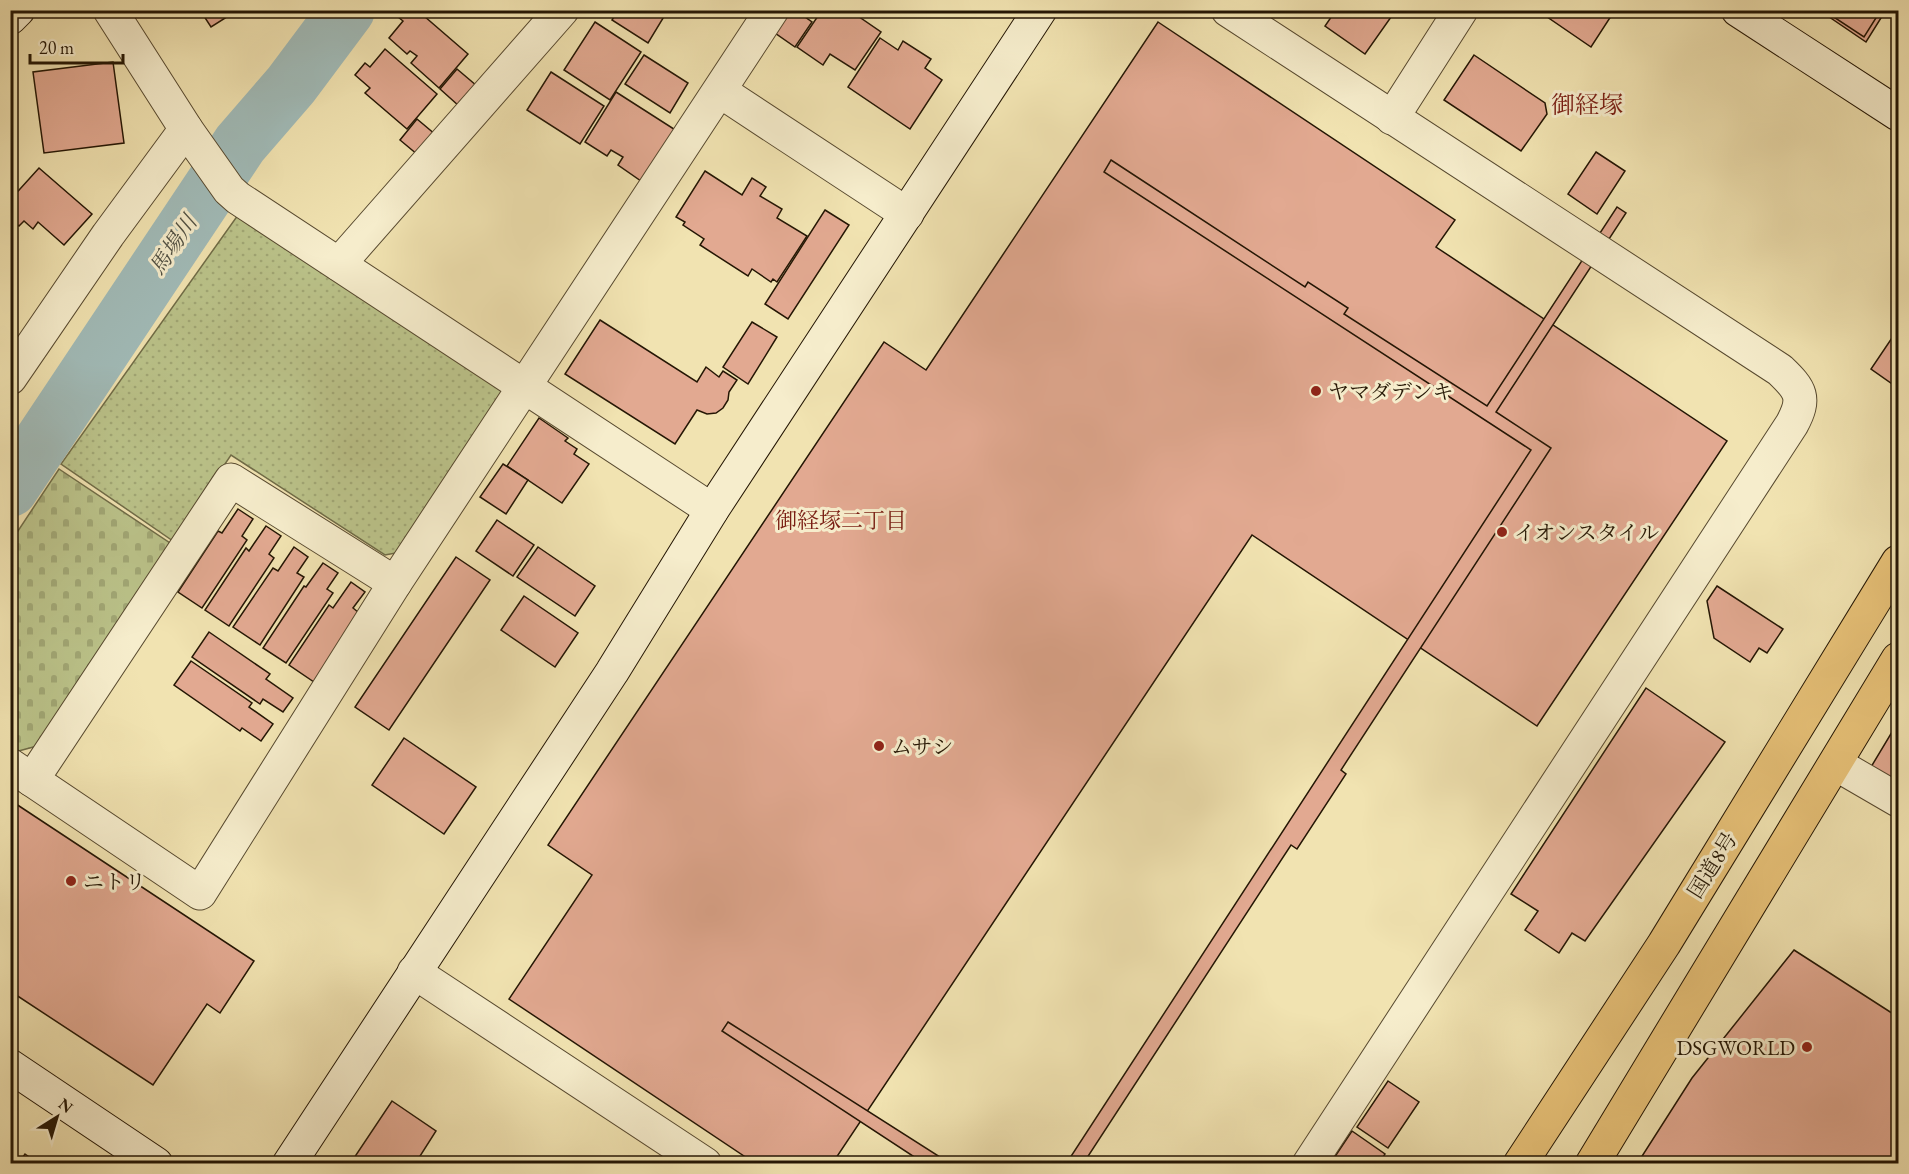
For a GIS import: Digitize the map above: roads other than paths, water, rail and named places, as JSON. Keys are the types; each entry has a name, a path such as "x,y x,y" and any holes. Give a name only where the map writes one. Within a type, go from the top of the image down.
{"highway":[{"name":"国道8号","path":"1520,1164 1664,944 1899,562"},
{"path":"1592,1164 1899,659"}],"street":[{"path":"10,18 18,10"},
{"path":"110,10 186,129 238,198 712,510"},
{"path":"339,264 562,10"},
{"path":"395,583 231,480 21,772 200,893 395,583 772,10"},
{"path":"289,1164 612,672 712,510 1040,10"},
{"path":"1228,10 1780,370 1794,384 1801,396 1799,411 1792,424 1309,1164"},
{"path":"1392,118 1461,10"},
{"path":"1738,10 1899,114"},
{"path":"720,91 907,214"},
{"path":"10,378 108,235 186,129"},
{"path":"1836,764 1899,800"},
{"path":"414,972 705,1164"},
{"path":"10,1066 156,1164"}],"waterway":[{"name":"馬場川","path":"10,489 240,144 291,85 347,10"}],"place":[{"name":"ヤマダデンキ","path":"1316,391"},
{"name":"イオンスタイル","path":"1502,532"},
{"name":"ムサシ","path":"879,746"},
{"name":"ニトリ","path":"71,881"},
{"name":"DSGWORLD","path":"1807,1047"}],"district":[{"name":"御経塚","path":"1587,104"},
{"name":"御経塚二丁目","path":"841,520"}]}
